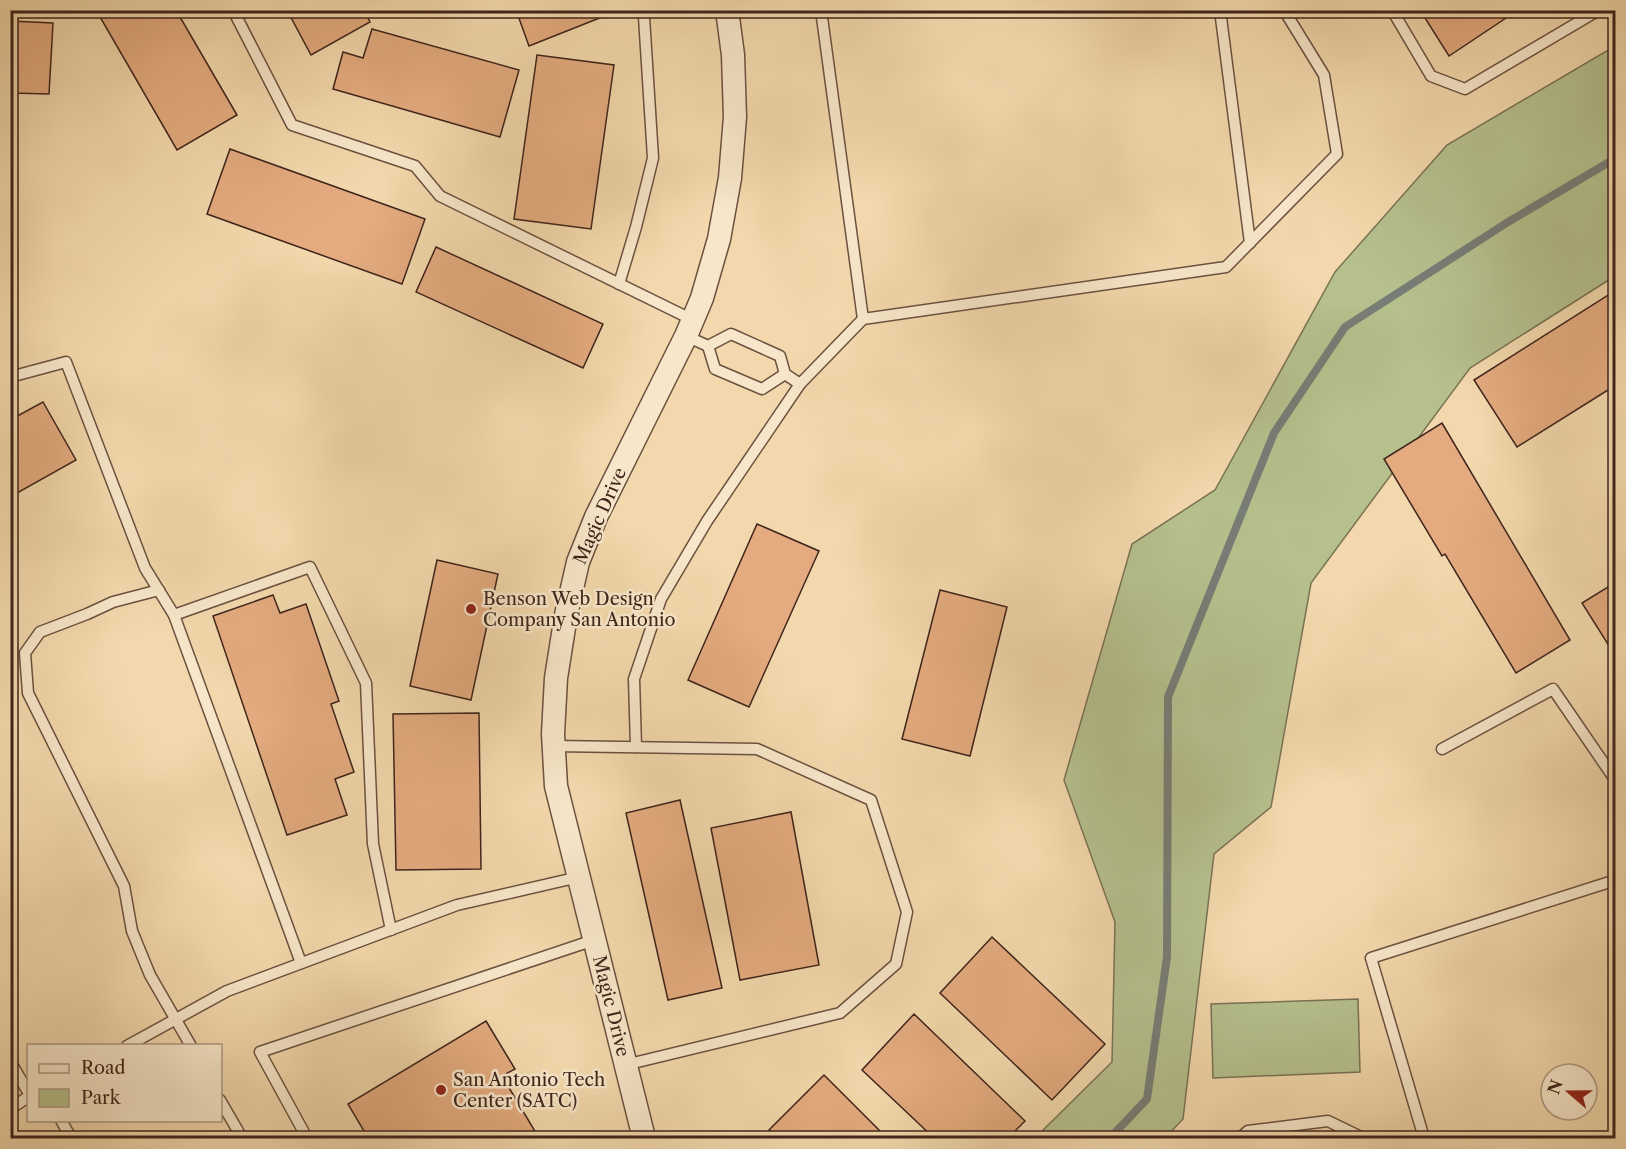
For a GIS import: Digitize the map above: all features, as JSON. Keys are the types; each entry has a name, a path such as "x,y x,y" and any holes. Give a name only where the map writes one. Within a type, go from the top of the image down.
{"street":[{"name":"Magic Drive","path":"644,1138 556,786 553,734 556,678 566,615 578,562 596,517 689,328 702,298 719,239 730,178 735,117 733,55 727,10"}],"lane":[{"path":"233,10 292,125 416,166 440,196 619,284 689,328 708,346 715,369 762,389 785,374"},
{"path":"619,284 653,158 643,10"},
{"path":"822,10 863,319"},
{"path":"1220,10 1250,243"},
{"path":"636,747 634,679 661,599 707,522 800,384 863,319 1226,267 1336,154 1324,75 1284,10"},
{"path":"1392,10 1431,76 1465,89 1599,10"},
{"path":"708,346 731,334 780,356 785,374 800,384"},
{"path":"10,377 66,362 145,568 174,615 302,963"},
{"path":"174,615 310,567 366,683 373,844 391,930"},
{"path":"159,590 113,602 40,632 26,653 28,693 124,886 132,931 150,975 190,1044"},
{"path":"1442,748 1553,689 1616,781"},
{"path":"554,746 757,748 871,800 907,912 896,964 840,1013 625,1065"},
{"path":"130,1044 227,991 457,905 579,877"},
{"path":"1424,1138 1371,958 1616,880"},
{"path":"307,1138 260,1052 594,940"},
{"path":"10,1061 27,1090"},
{"path":"10,1109 27,1098"},
{"path":"222,1103 242,1138"},
{"path":"1240,1138 1248,1131 1328,1121 1359,1138"},
{"path":"62,1122 71,1138"}],"green space":[{"path":"1615,46 1615,276 1470,368 1311,583 1271,807 1214,854 1183,1119 1165,1138 1035,1138 1112,1062 1115,922 1064,780 1132,544 1215,490 1335,272 1447,145"},
{"path":"1358,999 1360,1072 1213,1078 1211,1004"}],"building":[{"path":"96,10 176,10 237,115 177,150"},
{"path":"287,10 364,10 370,22 311,55"},
{"path":"516,10 599,10 602,17 529,46"},
{"path":"1420,10 1518,10 1449,56"},
{"path":"10,21 53,23 49,94 10,93"},
{"path":"372,29 519,70 500,137 333,89 343,52 363,58"},
{"path":"537,55 614,65 591,229 514,219"},
{"path":"230,149 425,219 402,284 207,214"},
{"path":"436,247 603,324 583,368 416,292"},
{"path":"1616,290 1616,385 1517,447 1474,380"},
{"path":"43,402 76,460 10,497 10,420"},
{"path":"1442,423 1570,640 1516,673 1445,554 1442,556 1384,459"},
{"path":"757,524 819,551 749,707 688,680"},
{"path":"437,560 498,574 471,700 410,686"},
{"path":"1616,582 1616,657 1582,603"},
{"path":"940,590 1007,607 970,756 902,739"},
{"path":"273,595 280,613 306,604 339,701 331,704 354,772 335,779 347,815 287,835 213,616"},
{"path":"479,713 481,869 396,870 393,714"},
{"path":"680,800 722,988 668,1000 626,813"},
{"path":"791,812 819,965 740,980 711,828"},
{"path":"992,937 1105,1044 1052,1100 940,993"},
{"path":"914,1014 1025,1121 1008,1138 934,1138 862,1070"},
{"name":"San Antonio Tech Center (SATC)","path":"486,1021 515,1069 502,1076 539,1138 368,1138 348,1104"},
{"path":"824,1075 887,1138 778,1138 769,1130"}],"waterway":[{"path":"1110,1138 1147,1099 1167,957 1168,697 1274,433 1345,327 1508,222 1616,158"}],"place":[{"name":"Benson Web Design Company San Antonio","path":"471,609"},
{"name":"San Antonio Tech Center (SATC)","path":"441,1090"}]}
